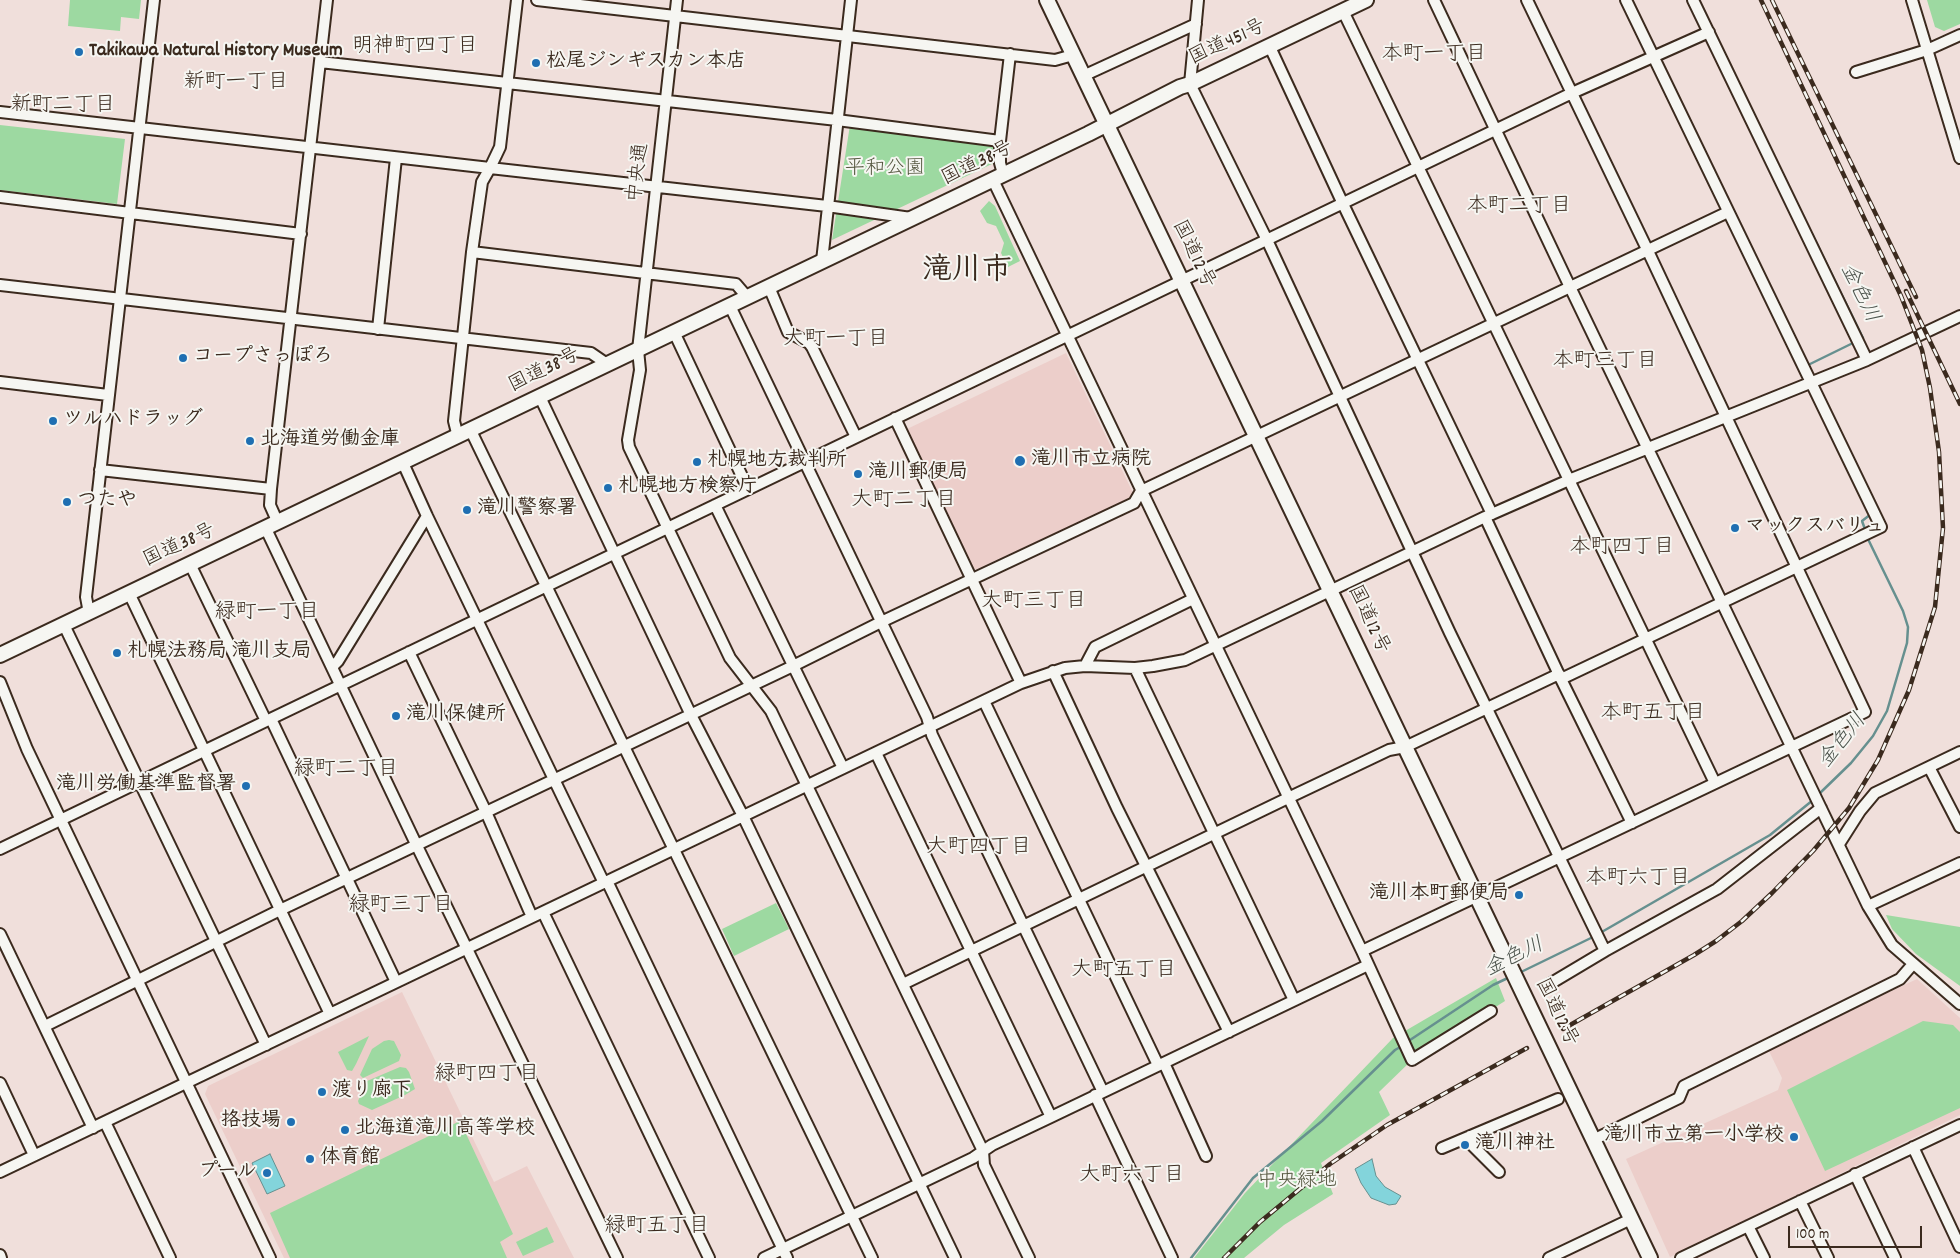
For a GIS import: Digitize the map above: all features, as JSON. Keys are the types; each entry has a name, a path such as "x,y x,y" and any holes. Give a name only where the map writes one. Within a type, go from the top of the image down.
{"highway":[{"name":"国道12号","path":"1047,0 1650,1258"},
{"name":"国道451号","path":"1107,125 1180,87 1270,47 1366,0"},
{"name":"国道38号","path":"0,655 1107,125"}],"street":[{"path":"89,612 86,597 154,0"},
{"path":"327,0 271,489 272,526 340,684 617,1258"},
{"path":"458,437 454,421 472,252 482,182 500,148 517,0"},
{"path":"537,0 1055,60 1073,54"},
{"name":"中央通","path":"677,0 638,350 640,370 628,440 629,447 730,658 771,711 983,1151 984,1165 1029,1258"},
{"path":"822,261 851,0"},
{"path":"1198,0 1190,84 1267,240 1412,553 1605,951"},
{"path":"1434,0 1868,906 1892,945 1960,1004"},
{"path":"1362,951 1865,712 1647,249 1527,0"},
{"path":"903,984 1389,750 1405,746 1487,708 1645,640 1881,527 1626,0"},
{"path":"1694,0 1867,360"},
{"path":"1912,0 1960,158"},
{"path":"1343,11 1715,783"},
{"path":"1083,76 1196,24"},
{"path":"0,849 1419,166 1572,93 1708,32"},
{"path":"1856,72 1927,50 1960,35"},
{"path":"1270,47 1417,359 1560,677 1632,824"},
{"path":"1010,54 1000,141 998,177 1067,336 1362,951 1412,1060 1491,1011"},
{"path":"320,62 837,120 1000,141"},
{"path":"0,112 827,206 912,219"},
{"path":"378,329 396,158"},
{"path":"0,197 301,234"},
{"path":"45,1026 280,910 691,715 881,622 1134,504 1142,491 1728,212"},
{"path":"472,252 736,284 748,298"},
{"path":"0,285 591,353 607,364"},
{"path":"769,287 788,332 809,343 812,347 856,438"},
{"path":"730,306 927,717 929,727 1024,925 1172,1258"},
{"path":"0,1172 1021,683 1053,671 1085,666 1135,668 1185,660 1488,516 1569,480 1867,360 1960,316"},
{"path":"674,332 748,488"},
{"path":"0,382 108,395"},
{"path":"540,397 691,715 743,816 955,1258"},
{"path":"895,418 1021,683"},
{"path":"471,430 872,1258"},
{"path":"403,463 554,780 606,882 785,1254"},
{"path":"100,470 271,489"},
{"path":"715,505 843,768"},
{"path":"332,667 338,661 419,525 427,516"},
{"path":"190,564 347,879 396,982"},
{"path":"129,594 330,1014"},
{"path":"1085,666 1095,647 1192,600"},
{"path":"64,625 266,1044"},
{"path":"408,652 486,812 532,917"},
{"path":"1135,668 1294,1000"},
{"path":"1053,671 1117,808 1229,1032"},
{"path":"0,682 26,749 270,1258"},
{"path":"984,700 1206,1156"},
{"path":"1839,844 1875,793 1960,752"},
{"path":"876,753 1050,1117"},
{"path":"1929,767 1960,827"},
{"path":"1548,984 1717,889 1821,808"},
{"path":"1868,906 1960,863"},
{"path":"543,912 709,1258"},
{"path":"0,934 92,1128"},
{"path":"1593,1140 1679,1098 1684,1086 1900,979 1913,964"},
{"path":"764,1258 785,1254 852,1216 992,1145 1368,965"},
{"path":"0,1083 34,1156"},
{"path":"1442,1148 1558,1099"},
{"path":"105,1122 170,1258"},
{"path":"1681,1258 1913,1147 1959,1129"},
{"path":"1470,1136 1472,1145 1499,1172"},
{"path":"1913,1147 1960,1247"},
{"path":"1855,1174 1895,1258"},
{"path":"1800,1201 1828,1258"},
{"path":"1549,1258 1631,1219"},
{"path":"1748,1226 1764,1258"}],"shaded area":[{"name":"滝川市立病院","path":"1066,353 1133,493 1131,498 977,569 973,569 907,429"},
{"name":"滝川市立第一小学校","path":"1917,979 1960,1018 1960,1115 1670,1257 1626,1159 1778,1090 1782,1078 1768,1049"},
{"name":"北海道滝川高等学校","path":"402,992 494,1182 527,1166 574,1258 284,1258 205,1094 208,1086"}],"green space":[{"path":"70,0 141,0 139,19 121,17 120,31 68,26"},
{"path":"1927,0 1960,0 1960,24 1944,31 1935,27"},
{"path":"0,125 125,139 117,204 0,190"},
{"name":"平和公園","path":"850,125 995,143 994,163 832,240"},
{"path":"989,201 995,206 1020,261 1008,267 1001,253 1004,243 996,226 987,223 980,211"},
{"path":"776,903 789,929 734,956 722,929"},
{"path":"1886,915 1960,927 1960,986 1916,954 1892,929"},
{"name":"中央緑地","path":"1496,978 1505,1001 1412,1060 1379,1092 1390,1115 1321,1163 1333,1194 1284,1225 1244,1258 1194,1258 1245,1193 1393,1038"},
{"path":"1923,1021 1953,1025 1960,1032 1960,1108 1825,1171 1787,1090"},
{"path":"369,1036 352,1071 347,1070 338,1052"},
{"path":"389,1040 394,1041 401,1055 399,1061 363,1078 360,1075 372,1049"},
{"path":"400,1067 406,1068 409,1072 415,1089 372,1110 359,1104 358,1101 367,1081"},
{"path":"460,1121 513,1234 500,1242 507,1258 290,1258 270,1213"},
{"path":"547,1227 554,1242 523,1256 516,1242"}],"water":[{"path":"270,1154 285,1186 267,1194 252,1163"},
{"path":"1372,1159 1376,1176 1385,1187 1401,1196 1396,1204 1389,1205 1371,1198 1361,1183 1355,1169"}],"waterway":[{"name":"金色川","path":"1812,234 1863,338 1860,339"},
{"name":"金色川","path":"1806,366 1855,342"},
{"name":"金色川","path":"1866,532 1862,521 1871,514"},
{"name":"金色川","path":"1819,794 1851,763 1873,736 1887,711 1907,643 1908,627 1903,611 1867,537"},
{"name":"金色川","path":"1600,933 1770,835 1813,800"},
{"name":"金色川","path":"1519,973 1595,936"},
{"name":"金色川","path":"1407,1042 1493,985 1510,977"},
{"name":"金色川","path":"1191,1258 1253,1178 1322,1121 1395,1050 1402,1046"}],"railway":[{"path":"1563,1029 1716,941 1742,921 1813,851 1849,808 1878,760 1909,690 1935,607 1943,528 1939,452 1930,388 1922,350 1901,296 1761,0"},
{"path":"1772,0 1916,297"},
{"path":"1906,291 1960,404"},
{"path":"1224,1258 1260,1222 1330,1164 1387,1125 1527,1048"}],"place":[{"name":"Takikawa Natural History Museum","path":"79,52"},
{"name":"松尾ジンギスカン本店","path":"536,63"},
{"name":"コープさっぽろ","path":"183,358"},
{"name":"ツルハドラッグ","path":"53,421"},
{"name":"北海道労働金庫","path":"250,441"},
{"name":"滝川市立病院","path":"1020,461"},
{"name":"札幌地方裁判所","path":"697,462"},
{"name":"滝川郵便局","path":"858,474"},
{"name":"札幌地方検察庁","path":"608,488"},
{"name":"つたや","path":"67,502"},
{"name":"滝川警察署","path":"467,510"},
{"name":"マックスバリュ","path":"1735,528"},
{"name":"札幌法務局 滝川支局","path":"117,653"},
{"name":"滝川保健所","path":"396,716"},
{"name":"滝川労働基準監督署","path":"246,786"},
{"name":"滝川本町郵便局","path":"1519,895"},
{"name":"渡り廊下","path":"322,1092"},
{"name":"挌技場","path":"291,1122"},
{"name":"北海道滝川高等学校","path":"345,1130"},
{"name":"滝川市立第一小学校","path":"1794,1137"},
{"name":"滝川神社","path":"1465,1145"},
{"name":"体育館","path":"310,1159"},
{"name":"プール","path":"267,1173"}],"district":[{"name":"明神町四丁目","path":"415,48"},
{"name":"本町一丁目","path":"1434,56"},
{"name":"新町一丁目","path":"236,84"},
{"name":"新町二丁目","path":"63,107"},
{"name":"本町二丁目","path":"1519,208"},
{"name":"滝川市","path":"967,274"},
{"name":"大町一丁目","path":"836,341"},
{"name":"本町三丁目","path":"1605,363"},
{"name":"大町二丁目","path":"904,502"},
{"name":"本町四丁目","path":"1622,549"},
{"name":"大町三丁目","path":"1034,603"},
{"name":"緑町一丁目","path":"267,614"},
{"name":"本町五丁目","path":"1653,715"},
{"name":"緑町二丁目","path":"346,771"},
{"name":"大町四丁目","path":"979,849"},
{"name":"本町六丁目","path":"1638,880"},
{"name":"緑町三丁目","path":"401,907"},
{"name":"大町五丁目","path":"1124,972"},
{"name":"緑町四丁目","path":"487,1076"},
{"name":"大町六丁目","path":"1132,1177"},
{"name":"緑町五丁目","path":"657,1228"}]}
